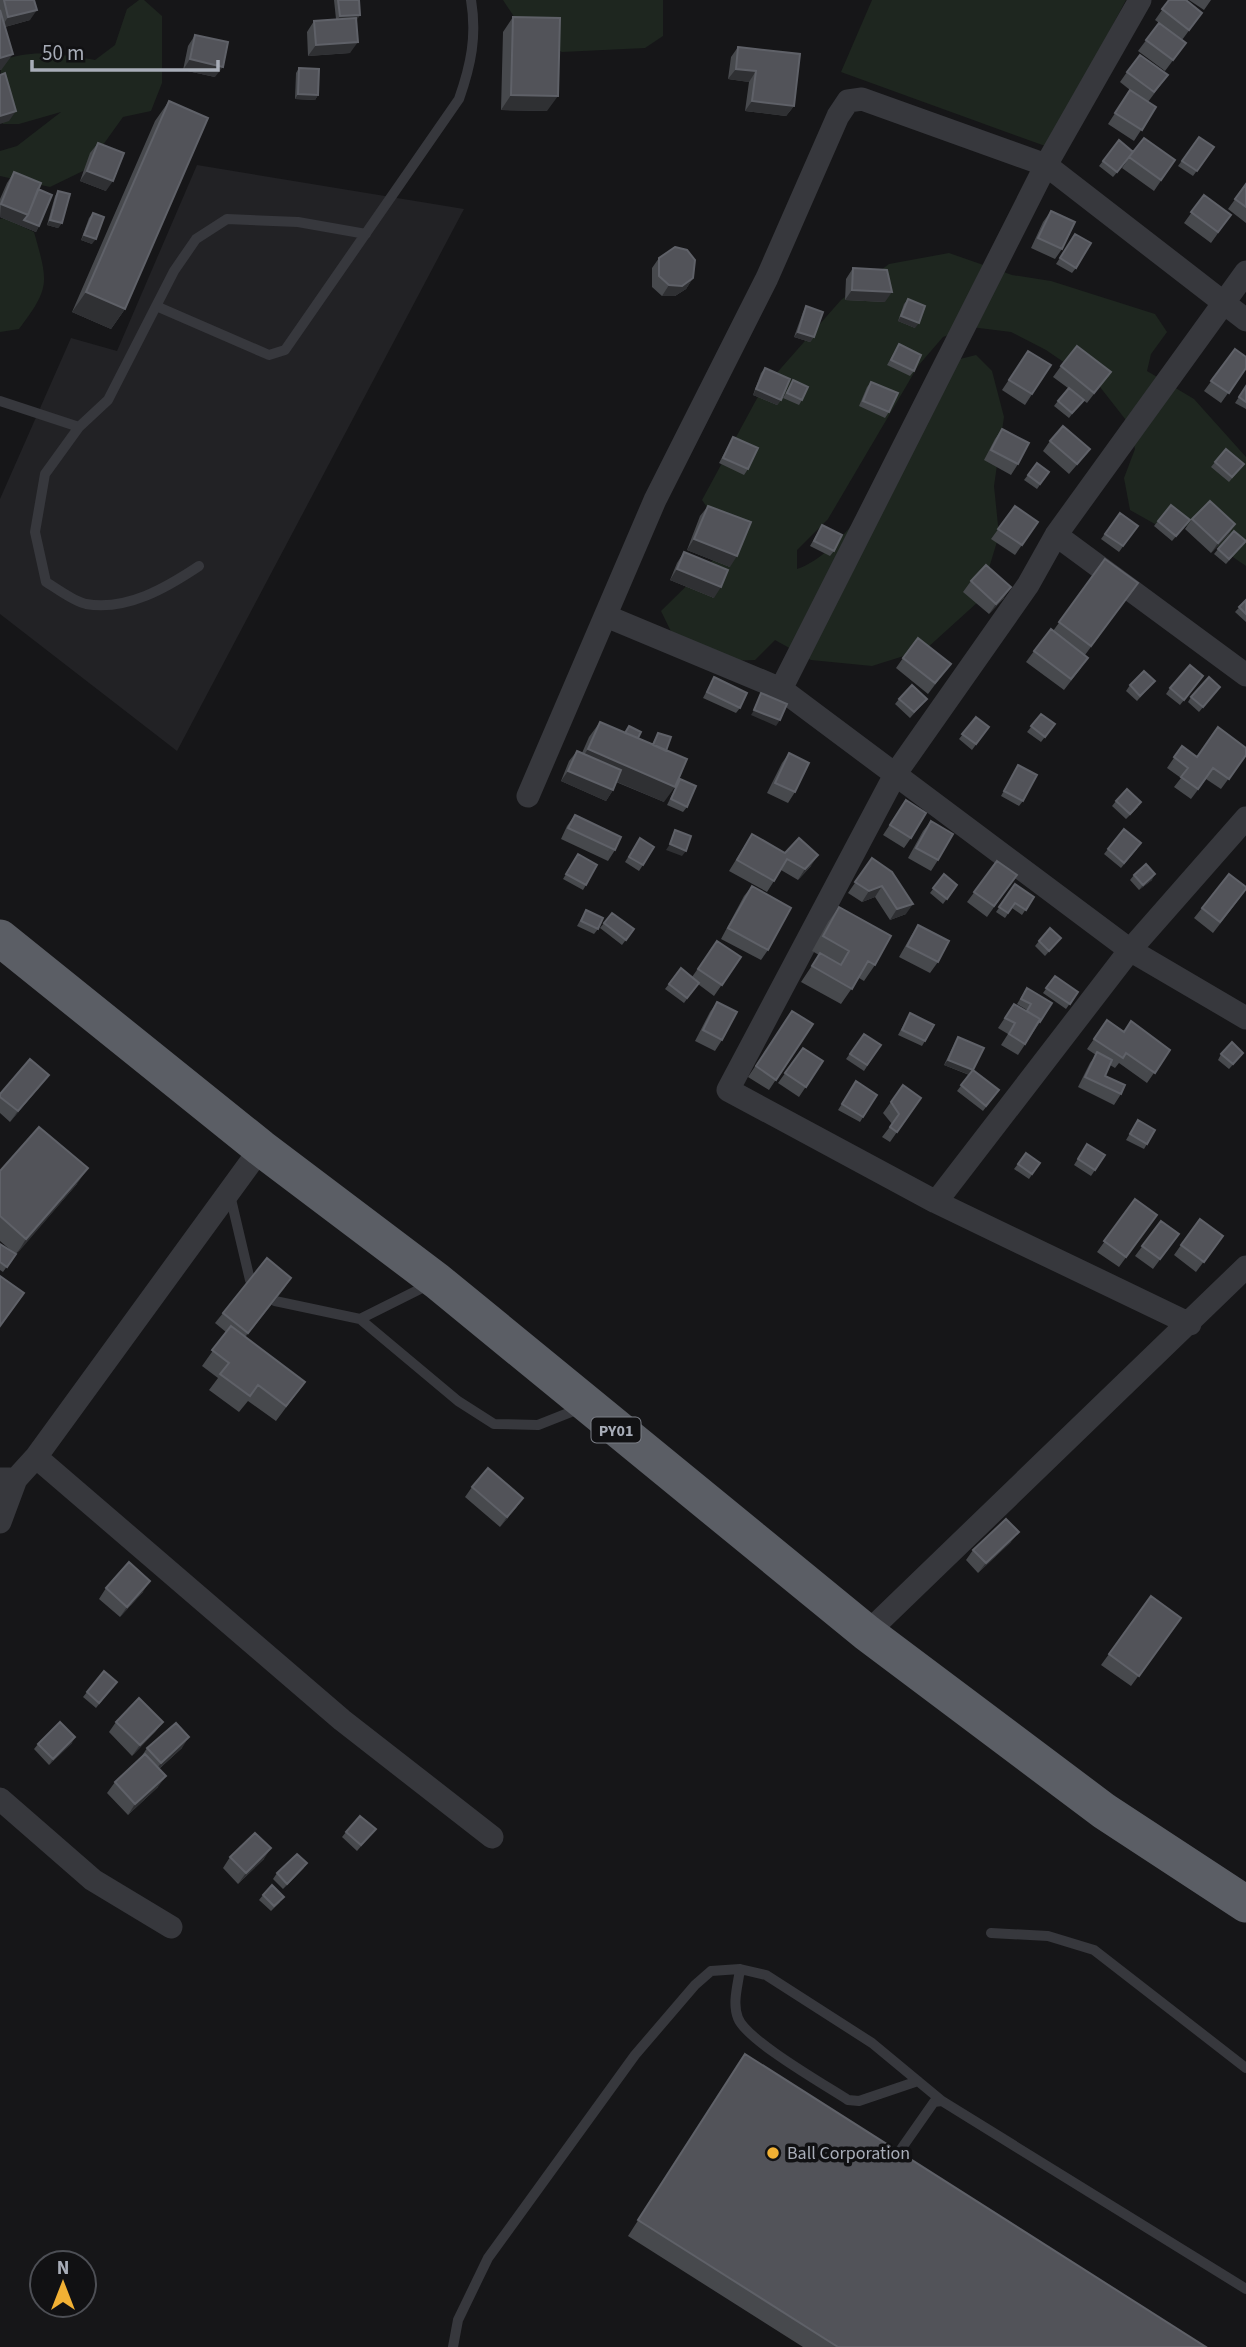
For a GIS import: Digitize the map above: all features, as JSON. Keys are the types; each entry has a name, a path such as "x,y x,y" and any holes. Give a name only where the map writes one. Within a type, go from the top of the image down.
{"highway":[{"name":"PY01","path":"0,938 261,1148 437,1280 587,1406 867,1633 1104,1811 1246,1904"}],"street":[{"path":"781,689 1046,165 1140,0"},
{"path":"528,796 655,500 767,278 838,116 848,101 862,99 1046,165 1246,320"},
{"path":"1190,1324 936,1202 728,1090 897,773 1028,584 1056,535 1246,272"},
{"path":"1056,535 1246,675"},
{"path":"606,616 781,689 897,773 1130,950 1246,1018"},
{"path":"936,1202 1130,950 1246,818"},
{"path":"0,1522 8,1479 36,1457 261,1148"},
{"path":"867,1633 1190,1324 1246,1267"},
{"path":"36,1457 342,1720 492,1837"},
{"path":"0,1798 93,1880 172,1927"}],"lane":[{"path":"156,306 268,355 279,354 292,342 459,99 469,69 476,31 471,0"},
{"path":"199,566 176,582 121,606 83,603 46,582 34,532 45,474 79,427 108,400 174,271 196,239 227,219 273,220 366,234"},
{"path":"0,401 79,427"},
{"path":"229,1192 250,1280"},
{"path":"360,1319 437,1280"},
{"path":"275,1301 360,1319 457,1401 494,1424 537,1425 587,1406"},
{"path":"991,1933 1048,1936 1094,1950 1246,2068"},
{"path":"740,1969 735,2004 738,2020 751,2036 848,2100 859,2101 918,2081"},
{"path":"453,2347 458,2320 488,2258 635,2055 711,1971 740,1969 766,1975 872,2043 942,2101 1246,2288"},
{"path":"912,2167 901,2160 899,2152 934,2102 942,2101"}],"shaded area":[{"path":"139,0 144,0 162,16 162,83 151,111 123,117 85,170 50,187 0,176 0,151 17,146 61,112 19,124 3,124 0,115 1,61 36,54 95,60 115,45 127,9"},
{"path":"503,0 663,0 663,36 645,48 562,52 524,32"},
{"path":"872,0 1126,0 1048,147 841,72"},
{"path":"197,165 464,209 177,751 0,614 0,499 71,338 117,351"},
{"path":"4,218 34,232 42,262 44,284 37,303 19,329 0,332 0,219"},
{"path":"949,253 1012,275 1051,281 1155,314 1167,332 1151,354 1147,371 1194,399 1246,457 1246,566 1187,526 1162,528 1130,510 1124,478 1135,449 1129,424 1100,387 1046,350 1011,332 971,327 943,337 918,366 828,519 797,550 797,569 820,557 864,509 905,446 952,361 976,355 992,371 1004,417 994,486 999,535 979,601 926,649 872,666 811,660 775,640 755,660 727,661 683,656 661,611 721,552 719,525 702,500 761,391 841,300 889,264"}],"building":[{"path":"4,0 34,0 37,10 8,17"},
{"path":"338,0 359,0 360,15 340,16"},
{"path":"1169,0 1186,0 1202,13 1189,30 1162,9"},
{"path":"0,10 13,54 0,58"},
{"path":"513,17 560,18 558,96 511,95"},
{"path":"356,18 358,42 316,45 314,21"},
{"path":"1159,23 1186,43 1173,60 1146,40"},
{"path":"195,35 228,42 223,67 190,59"},
{"path":"738,47 800,54 794,106 752,101 756,71 736,69"},
{"path":"1140,55 1168,75 1154,92 1127,72"},
{"path":"299,68 319,69 318,95 298,94"},
{"path":"5,73 16,111 0,116 0,75"},
{"path":"1130,90 1156,107 1142,130 1115,113"},
{"path":"169,101 208,118 125,309 86,292"},
{"path":"1199,137 1214,147 1197,171 1182,161"},
{"path":"1144,138 1175,160 1161,180 1129,157"},
{"path":"1119,140 1133,152 1117,172 1103,161"},
{"path":"98,143 124,153 113,181 87,171"},
{"path":"14,172 41,183 28,215 1,204"},
{"path":"1246,184 1246,207 1235,199"},
{"path":"38,189 52,195 39,226 24,220"},
{"path":"58,191 70,194 62,223 50,220"},
{"path":"1204,195 1231,215 1218,232 1191,212"},
{"path":"1051,211 1075,222 1062,249 1038,238"},
{"path":"93,213 104,217 96,239 84,235"},
{"path":"1075,234 1091,243 1076,268 1060,258"},
{"path":"675,247 687,250 695,260 693,278 682,286 669,285 659,276 659,258"},
{"path":"853,268 887,270 892,292 852,290"},
{"path":"908,299 925,306 919,323 901,316"},
{"path":"806,306 823,312 814,337 798,332"},
{"path":"899,344 921,355 914,371 891,360"},
{"path":"1077,346 1111,372 1094,393 1061,366"},
{"path":"1235,349 1246,357 1246,368 1229,393 1211,381"},
{"path":"1028,351 1051,365 1032,394 1009,380"},
{"path":"765,368 790,379 781,400 756,389"},
{"path":"793,380 808,387 802,400 787,393"},
{"path":"871,382 898,393 889,412 863,401"},
{"path":"1246,386 1246,402 1239,397"},
{"path":"1069,388 1084,400 1072,413 1058,401"},
{"path":"1063,426 1090,449 1077,464 1050,441"},
{"path":"1002,429 1029,443 1018,464 991,450"},
{"path":"733,437 758,448 748,469 723,458"},
{"path":"1226,449 1244,464 1232,477 1215,462"},
{"path":"1037,463 1049,472 1040,484 1028,475"},
{"path":"1210,501 1235,524 1218,543 1192,519"},
{"path":"1171,505 1190,520 1176,536 1158,521"},
{"path":"708,506 751,522 737,556 694,539"},
{"path":"1015,506 1038,522 1022,545 998,529"},
{"path":"1120,513 1138,526 1123,546 1105,534"},
{"path":"822,525 842,535 834,551 814,541"},
{"path":"1234,531 1246,541 1229,559 1218,549"},
{"path":"684,552 728,570 721,587 677,569"},
{"path":"1105,559 1138,583 1091,646 1059,622"},
{"path":"986,565 1011,587 996,604 971,581"},
{"path":"1246,600 1246,614 1239,607"},
{"path":"1051,629 1088,658 1071,679 1034,651"},
{"path":"918,638 951,664 935,683 903,658"},
{"path":"1190,665 1203,676 1184,700 1170,688"},
{"path":"1144,671 1155,681 1140,696 1130,685"},
{"path":"714,677 747,693 740,708 707,692"},
{"path":"1209,677 1220,687 1203,707 1191,697"},
{"path":"912,685 927,699 914,712 899,699"},
{"path":"761,693 787,704 780,720 754,710"},
{"path":"1041,714 1055,724 1045,737 1031,726"},
{"path":"976,717 989,727 976,744 962,734"},
{"path":"600,722 687,759 675,787 588,749"},
{"path":"629,726 641,732 638,738 625,733"},
{"path":"1218,727 1246,748 1246,755 1229,779 1213,768 1198,789 1181,777 1188,768 1174,757 1182,746 1197,757"},
{"path":"658,733 671,737 666,751 653,745"},
{"path":"577,751 621,770 613,790 568,771"},
{"path":"789,753 809,763 795,792 775,783"},
{"path":"1018,765 1037,775 1023,801 1004,791"},
{"path":"680,779 696,786 687,807 671,799"},
{"path":"1127,789 1141,802 1130,814 1116,801"},
{"path":"906,800 926,813 911,838 890,825"},
{"path":"575,815 621,837 615,850 568,828"},
{"path":"931,821 953,834 938,860 916,848"},
{"path":"1124,829 1141,843 1124,863 1108,849"},
{"path":"675,830 691,836 686,851 670,844"},
{"path":"752,834 785,853 799,838 818,855 805,869 787,859 774,881 737,860"},
{"path":"640,838 654,847 643,865 629,857"},
{"path":"578,854 597,865 586,885 566,874"},
{"path":"872,858 892,872 913,904 897,909 882,886 869,891 855,882"},
{"path":"997,861 1017,875 994,906 974,892"},
{"path":"1146,864 1155,874 1143,885 1134,875"},
{"path":"944,874 957,885 947,899 933,888"},
{"path":"1229,874 1246,889 1220,922 1202,908"},
{"path":"1015,884 1034,897 1026,910 1015,903 1008,913 999,907"},
{"path":"752,886 791,908 768,950 728,928"},
{"path":"839,907 891,936 875,965 868,961 852,989 812,966 820,953 841,965 849,951 823,936"},
{"path":"586,910 603,918 598,929 581,921"},
{"path":"612,913 634,929 626,940 604,923"},
{"path":"918,925 949,941 938,962 907,946"},
{"path":"1050,928 1061,938 1049,951 1039,941"},
{"path":"717,941 741,957 722,985 698,969"},
{"path":"681,968 699,983 687,998 669,984"},
{"path":"1055,976 1078,992 1070,1004 1046,988"},
{"path":"1027,988 1052,1003 1040,1022 1040,1019 1027,1011 1031,1004 1021,999"},
{"path":"717,1002 737,1012 722,1040 703,1030"},
{"path":"1014,1004 1040,1019 1025,1044 1009,1034 1015,1023 1005,1018"},
{"path":"792,1011 813,1024 776,1080 756,1066"},
{"path":"910,1013 934,1025 925,1041 902,1030"},
{"path":"1107,1020 1124,1032 1131,1021 1170,1050 1155,1073 1126,1053 1123,1058 1094,1039"},
{"path":"864,1034 881,1045 867,1065 850,1054"},
{"path":"958,1037 984,1048 973,1070 948,1060"},
{"path":"1232,1042 1243,1053 1233,1064 1221,1054"},
{"path":"803,1048 823,1061 806,1087 785,1073"},
{"path":"1097,1052 1112,1060 1105,1076 1125,1085 1121,1094 1085,1077"},
{"path":"30,1059 49,1075 18,1111 0,1097 0,1094"},
{"path":"973,1070 999,1090 986,1106 961,1085"},
{"path":"856,1081 877,1095 863,1117 842,1104"},
{"path":"903,1085 921,1098 897,1132 890,1127 899,1114 891,1102"},
{"path":"1138,1120 1155,1130 1147,1144 1130,1134"},
{"path":"39,1127 88,1168 26,1239 0,1216 0,1171"},
{"path":"1087,1144 1105,1155 1095,1170 1078,1159"},
{"path":"1026,1153 1040,1163 1032,1174 1018,1164"},
{"path":"1135,1199 1157,1215 1126,1257 1104,1241"},
{"path":"1200,1219 1223,1236 1204,1262 1181,1245"},
{"path":"1161,1221 1179,1234 1160,1259 1142,1246"},
{"path":"0,1244 16,1254 7,1267 0,1262"},
{"path":"267,1258 291,1278 248,1333 223,1313"},
{"path":"0,1276 24,1293 0,1326"},
{"path":"231,1326 305,1382 286,1406 258,1385 250,1396 220,1374 229,1363 212,1350"},
{"path":"488,1468 523,1498 507,1517 472,1487"},
{"path":"1006,1519 1019,1532 986,1563 973,1550"},
{"path":"129,1562 150,1581 127,1607 106,1588"},
{"path":"1151,1596 1181,1618 1139,1676 1109,1654"},
{"path":"104,1671 117,1682 99,1703 87,1692"},
{"path":"139,1698 163,1722 140,1745 116,1722"},
{"path":"60,1722 75,1737 53,1759 38,1744"},
{"path":"176,1723 189,1737 161,1763 147,1748"},
{"path":"145,1754 166,1776 135,1804 115,1782"},
{"path":"360,1816 376,1829 361,1845 346,1832"},
{"path":"255,1833 271,1848 246,1873 230,1857"},
{"path":"297,1854 307,1863 287,1884 277,1873"},
{"path":"272,1885 284,1897 274,1906 263,1895"},
{"name":"Ball Corporation","path":"745,2054 1206,2347 838,2347 638,2220"}],"place":[{"name":"Ball Corporation","path":"773,2153"}]}
